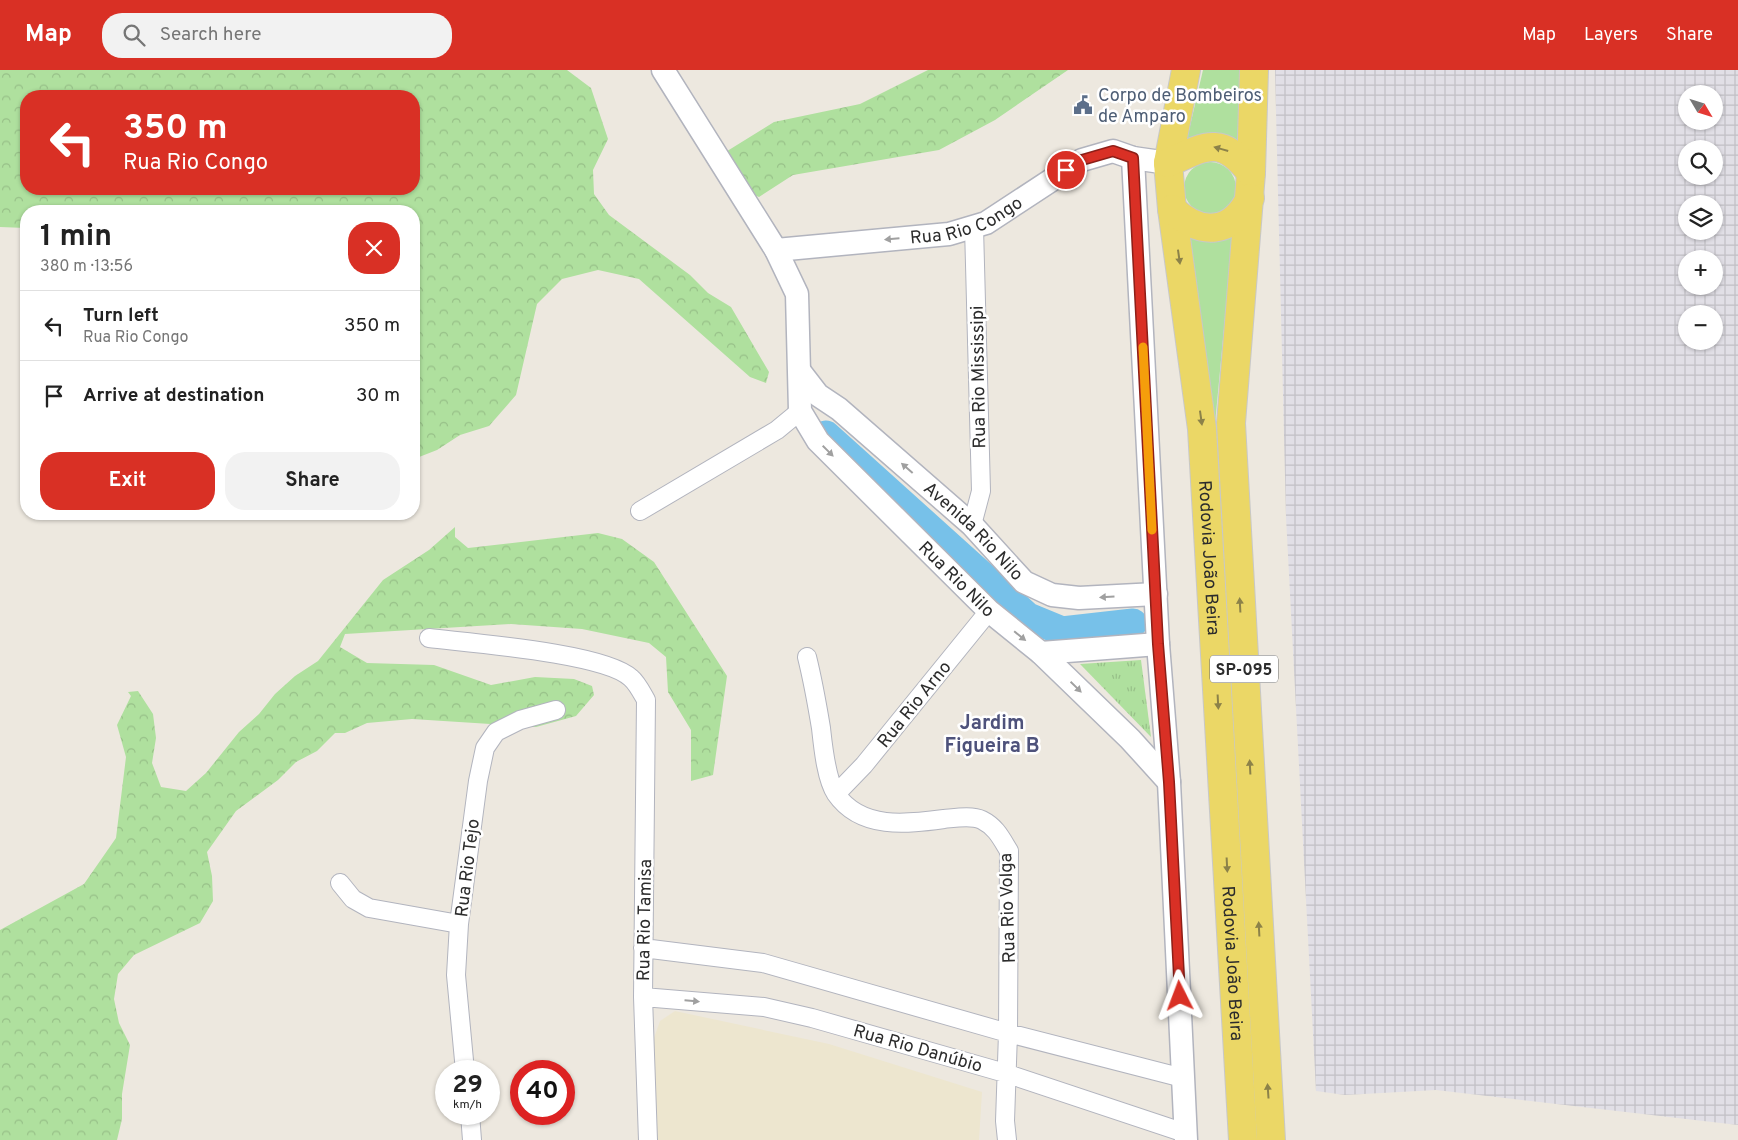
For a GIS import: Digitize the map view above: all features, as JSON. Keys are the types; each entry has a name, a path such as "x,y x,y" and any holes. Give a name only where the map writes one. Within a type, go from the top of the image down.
{"main road":[{"name":"Rodovia João Beira","path":"1186,70 1168,163 1172,209 1202,428 1242,1140"},
{"name":"Rodovia João Beira","path":"1254,70 1250,186 1231,423 1271,1140"},
{"path":"1168,163 1198,148 1214,146 1230,151 1250,186 1244,209 1232,221 1216,228 1198,227 1188,222 1172,209"}],"street":[{"path":"663,70 776,250 797,294 801,372 800,411"},
{"name":"Rua Rio Congo","path":"776,250 949,234 974,227 986,223 1082,160 1113,151 1133,158 1168,163"},
{"path":"1133,158 1158,644 1169,782 1186,1137"},
{"name":"Rua Rio Mississipi","path":"972,525 981,491 974,227"},
{"name":"Avenida Rio Nilo","path":"801,372 818,395 839,409 972,525 1024,582 1052,595 1079,598 1156,594"},
{"path":"640,511 777,430 818,395"},
{"name":"Rua Rio Nilo","path":"800,411 818,441 989,611 1040,653 1130,739 1169,782"},
{"name":"Rua Rio Arno","path":"836,794 864,765 989,611"},
{"name":"Rua Rio Tamisa","path":"429,638 564,656 606,664 631,678 646,700 643,997 648,1140"},
{"path":"1040,653 1158,644"},
{"name":"Rua Rio Volga","path":"807,657 813,682 824,757 836,794 856,813 877,821 903,825 965,818 980,819 997,830 1009,851 1008,1033 1005,1073 1007,1140"},
{"name":"Rua Rio Tejo","path":"464,1060 456,975 459,924 478,781 485,748 496,732 520,720 556,710"},
{"path":"340,883 353,898 369,908 459,924"},
{"path":"643,948 763,963 1008,1033 1183,1078"},
{"name":"Rua Rio Danúbio","path":"643,997 764,1007 812,1018 1005,1073 1186,1137"},
{"path":"471,1125 472,1140"}],"shaded area":[{"path":"1275,70 1738,70 1738,1125 1436,1090 1345,1095 1316,1091 1286,517"},
{"path":"675,1011 829,1044 982,1092 979,1140 655,1140 649,1052 660,1021"}],"green space":[{"path":"0,70 567,70 591,88 608,139 593,170 594,194 609,215 690,275 708,293 731,307 769,372 766,383 750,377 639,279 598,270 562,279 537,304 516,395 489,426 460,435 437,450 420,457 420,205 20,205 20,228 0,227"},
{"path":"928,70 1068,70 995,120 939,150 793,175 759,197 742,190 724,153 774,122 860,104"},
{"path":"1203,70 1244,70 1241,145 1228,138 1215,135 1187,139"},
{"path":"1205,162 1215,162 1229,169 1236,183 1236,193 1229,207 1215,214 1205,214 1195,210 1188,203 1184,193 1184,183 1188,173 1195,166"},
{"path":"1185,233 1204,240 1215,241 1233,233 1215,424"},
{"path":"455,527 455,537 468,548 598,533 622,539 654,562 727,676 713,775 691,781 691,730 668,692 666,657 649,643 582,629 511,624 345,634 340,647 367,663 434,665 491,685 535,677 574,679 592,686 594,695 576,716 536,727 412,719 367,723 345,733 335,733 317,751 296,762 278,780 236,811 207,852 212,876 213,901 200,923 134,955 118,974 114,999 119,1023 130,1045 122,1094 122,1119 117,1140 0,1140 0,930 84,884 116,838 126,757 117,725 131,696 128,692 138,691 153,714 156,738 152,763 161,787 186,791 206,773 239,732 259,714 275,694 295,676 318,661 383,580 429,550"},
{"path":"1141,660 1151,737 1080,664"}],"waterway":[{"path":"826,435 1028,617 1062,631 1133,623"}],"slow traffic":[{"path":"1143,347 1152,530"}],"place":[{"name":"Corpo de Bombeiros de Amparo","path":"1083,105"}],"district":[{"name":"Jardim Figueira B","path":"992,734"}],"route":[{"path":"1066,170 1082,160 1113,151 1133,158 1158,644 1169,782 1180,996"}]}
